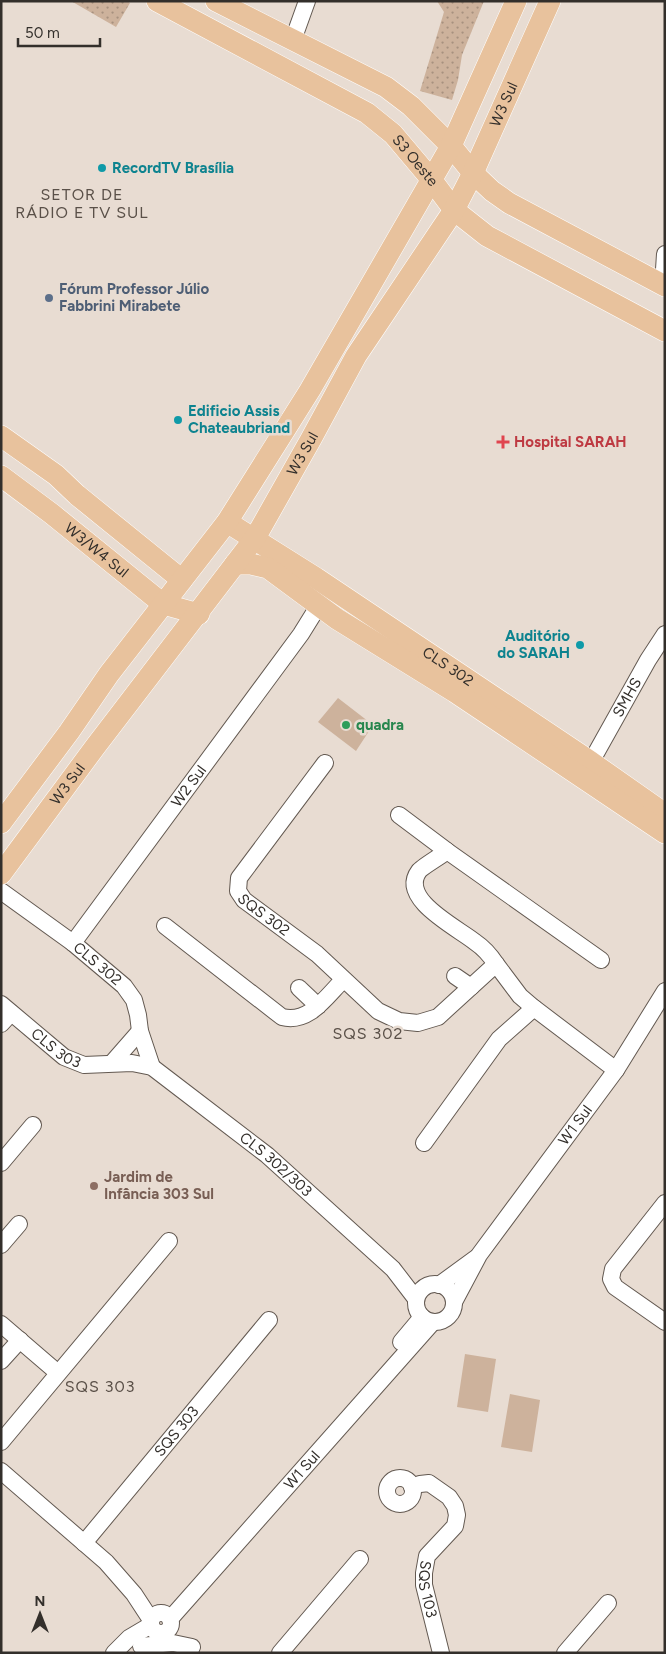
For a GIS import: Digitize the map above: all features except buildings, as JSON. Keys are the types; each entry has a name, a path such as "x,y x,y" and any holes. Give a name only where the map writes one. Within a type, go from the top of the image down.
{"main road":[{"name":"S3 Oeste","path":"157,1 367,113 393,134 454,210 487,236 665,331"},
{"path":"216,1 386,87 411,106 451,146 473,174 492,191 509,203 664,286"},
{"name":"W3 Sul","path":"1,824 70,732 110,674 227,522 310,390 451,146 516,1"},
{"name":"W3 Sul","path":"1,874 95,747 199,614 255,538 356,356 454,210 473,174 550,1"},
{"path":"310,390 316,390 322,402 311,439"},
{"path":"1,436 56,475 77,495 182,580"},
{"name":"W3/W4 Sul","path":"1,476 52,514 164,604 199,614"},
{"path":"52,514 66,510 72,505 77,495"},
{"path":"75,533 78,519 85,513 95,509"},
{"name":"CLS 302","path":"227,522 316,578 591,762 665,814"},
{"name":"CLS 302","path":"235,564 251,564 268,568 337,619 455,692 665,833"},
{"path":"316,578 319,606"},
{"path":"70,732 81,731 87,733 95,747"}],"street":[{"path":"294,40 307,1"},
{"path":"664,286 665,254"},
{"name":"W2 Sul","path":"73,943 305,629 319,606"},
{"path":"305,629 337,619"},
{"name":"SMHS","path":"591,762 665,634"},
{"name":"SQS 302","path":"325,763 239,878 238,891 244,900 317,954 378,1011 398,1021 418,1023 438,1017 496,964"},
{"path":"399,815 601,960"},
{"path":"447,851 418,872 414,887 416,895 432,911 488,952 520,996 616,1070"},
{"name":"CLS 302","path":"1,891 73,943 124,986 134,1000 140,1031 152,1067"},
{"path":"164,926 282,1017 292,1020 305,1017 343,980"},
{"path":"454,976 471,987"},
{"path":"299,988 318,1006"},
{"name":"W1 Sul","path":"454,1302 479,1255 616,1070 663,999"},
{"path":"424,1142 499,1039 534,1008"},
{"name":"CLS 303","path":"5,1014 64,1057 84,1066 132,1063 152,1067"},
{"path":"112,1063 140,1031"},
{"name":"CLS 302/303","path":"152,1067 267,1155 393,1269 416,1299"},
{"path":"1,1162 33,1126"},
{"path":"665,1203 613,1269 611,1279 615,1287 665,1322"},
{"path":"1,1245 19,1224"},
{"path":"1,1442 169,1241"},
{"name":"W1 Sul","path":"434,1285 479,1255"},
{"name":"CLS 302/303","path":"393,1269 434,1285"},
{"path":"434,1285 449,1291 454,1302 450,1314 445,1319 428,1319 416,1306 416,1299 423,1288 434,1285"},
{"name":"W1 Sul","path":"138,1650 382,1366 428,1319"},
{"name":"SQS 303","path":"84,1543 268,1320"},
{"path":"1,1324 58,1373"},
{"path":"1,1361 20,1340"},
{"path":"1,1471 106,1562 161,1622 196,1650"},
{"name":"SQS 103","path":"412,1487 429,1483 449,1497 458,1515 455,1526 427,1556 424,1573 424,1586 439,1650"},
{"path":"280,1653 360,1559"},
{"path":"564,1653 608,1603"},
{"name":"W1 Sul","path":"114,1653 129,1638 161,1622"},
{"path":"138,1650 173,1643 196,1650"}],"shaded area":[{"path":"71,1 127,1 130,3 116,27"},
{"path":"437,1 484,1 462,55 458,80 452,100 420,91 444,12"},
{"name":"quadra","path":"338,698 373,725 356,751 318,722"},
{"path":"465,1354 496,1359 488,1412 457,1407"},
{"path":"510,1394 540,1400 532,1452 501,1447"}],"place":[{"name":"RecordTV Brasília","path":"102,168"},
{"name":"Fórum Professor Júlio Fabbrini Mirabete","path":"49,298"},
{"name":"Edificio Assis Chateaubriand","path":"178,420"},
{"name":"Hospital SARAH","path":"503,442"},
{"name":"Auditório do SARAH","path":"580,645"},
{"name":"quadra","path":"346,725"},
{"name":"Jardim de Infância 303 Sul","path":"94,1186"}],"district":[{"name":"SETOR DE RÁDIO E TV SUL","path":"82,203"},
{"name":"SQS 302","path":"368,1033"},
{"name":"SQS 303","path":"100,1386"}]}
